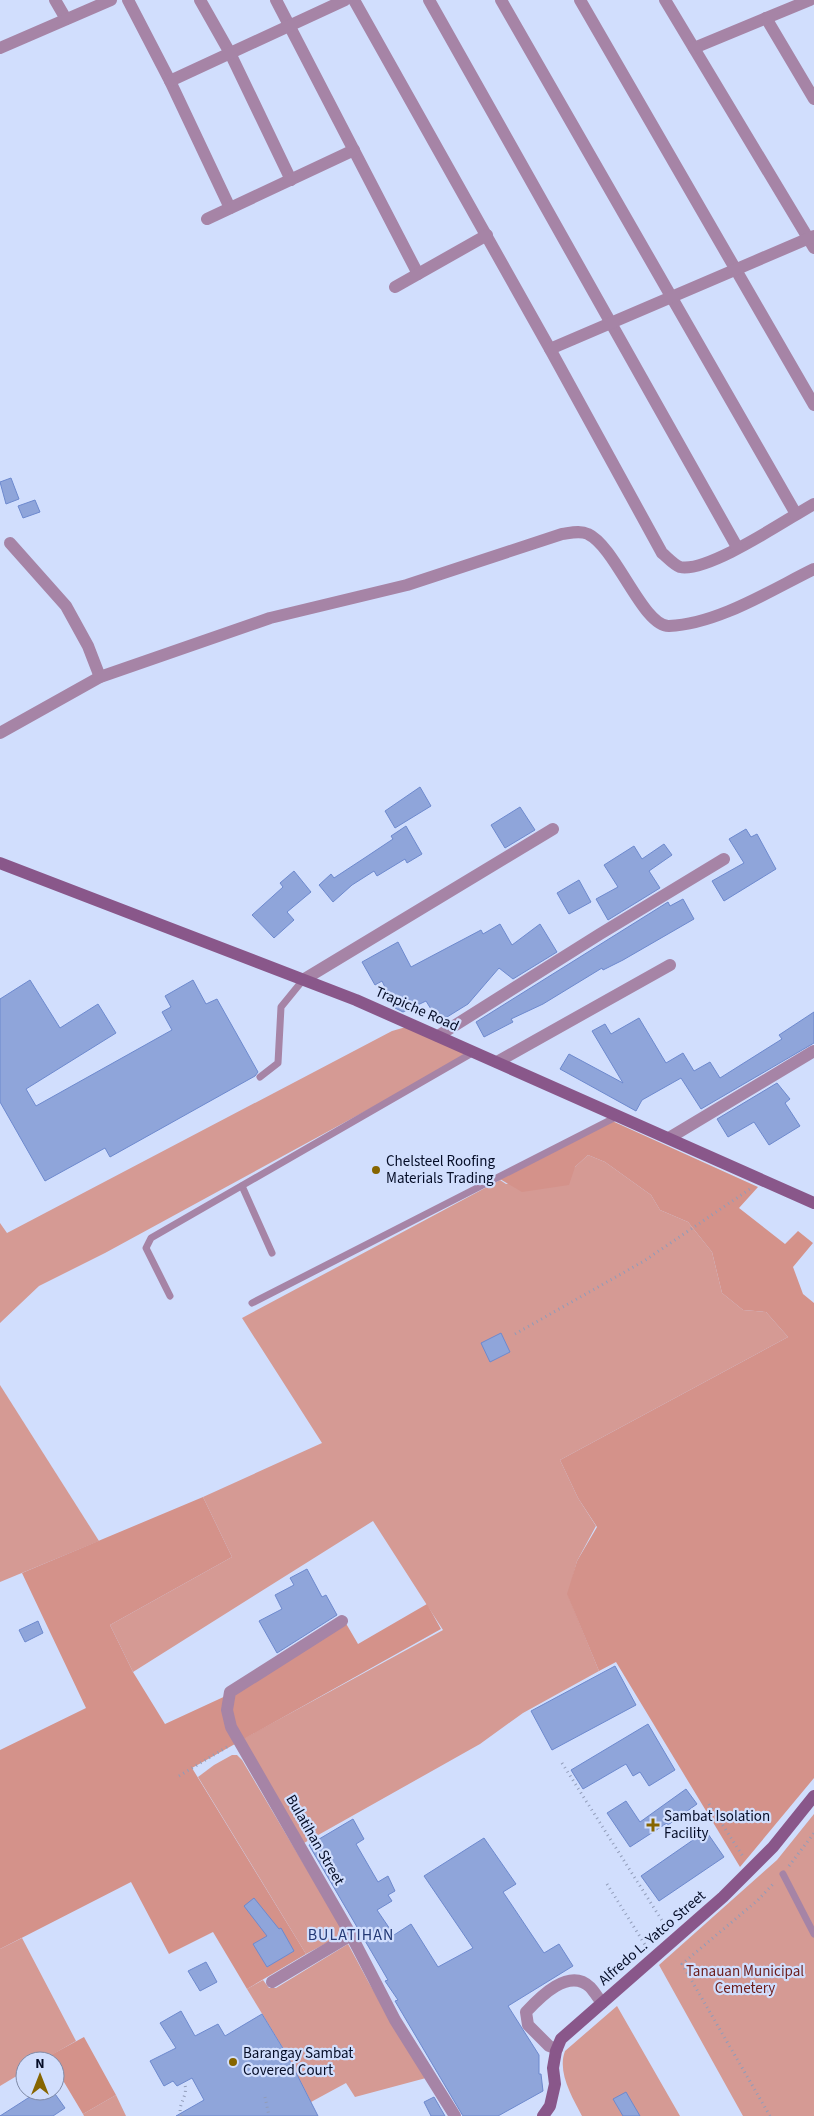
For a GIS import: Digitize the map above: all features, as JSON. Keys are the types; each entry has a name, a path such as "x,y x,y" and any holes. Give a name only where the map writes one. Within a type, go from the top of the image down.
{"street":[{"path":"55,0 66,19"},
{"path":"0,48 111,0"},
{"path":"128,0 170,81 230,208"},
{"path":"200,0 230,53 291,180"},
{"path":"276,0 418,274"},
{"path":"170,81 345,0"},
{"path":"354,0 487,235 662,553 678,567 696,567 715,560 814,504"},
{"path":"429,0 738,547"},
{"path":"501,0 796,514"},
{"path":"580,0 814,405"},
{"path":"550,349 736,269 812,241 665,0"},
{"path":"694,48 810,0"},
{"path":"766,18 814,99"},
{"path":"206,219 354,150"},
{"path":"395,287 487,235"},
{"path":"0,733 100,677 270,618 408,585 562,534 578,532 588,534 603,546 652,619 667,626 713,618 814,570"},
{"path":"10,543 66,606 88,646 100,677"},
{"path":"303,980 553,828"},
{"path":"438,1036 724,859"},
{"name":"Trapiche Road","path":"0,862 356,1000 814,1203"},
{"path":"497,1062 670,965"},
{"path":"669,1138 814,1051"},
{"name":"Bulatihan Street","path":"342,1621 230,1692 227,1710 231,1727 238,1740 351,1934 395,2020 455,2116"},
{"name":"Alfredo L. Yatco Street","path":"543,2116 550,2106 554,2091 553,2068 561,2038 675,1941 751,1869 773,1847 814,1796"},
{"path":"272,1982 351,1934"},
{"path":"557,2049 549,2046 528,2025 526,2012 533,2004 550,1990 566,1981 578,1981 589,1986 602,2003"}],"lane":[{"path":"260,1077 278,1063 281,1007 303,980"},
{"path":"170,1296 146,1248 147,1242 474,1052"},
{"path":"252,1304 618,1116"},
{"path":"242,1186 272,1253"},
{"path":"782,1874 814,1934"}],"path":[{"path":"515,1334 644,1261 763,1180"},
{"path":"179,1776 238,1740"},
{"path":"562,1763 675,1941"},
{"path":"710,1804 751,1869"},
{"path":"770,2116 682,1964 758,1900 814,1834"},
{"path":"608,1884 654,1959"},
{"path":"181,2116 179,2109 186,2092 185,2085"},
{"path":"265,2097 269,2116"}],"green space":[{"path":"413,1025 474,1052 105,1253 39,1286 0,1323 0,1223 7,1233 392,1031"},
{"path":"588,1155 605,1162 651,1195 660,1210 688,1222 712,1252 722,1293 743,1310 766,1312 788,1337 560,1460 578,1498 596,1526 577,1561 568,1595 599,1671 523,1713 480,1744 304,1843 243,1739 443,1630 373,1521 133,1672 110,1625 232,1557 203,1497 322,1443 242,1318 500,1180 506,1184 575,1167"},
{"path":"0,1385 99,1541 0,1582"},
{"path":"232,1755 237,1755 242,1760 340,1925 338,1937 306,1954 198,1777"},
{"name":"Tanauan Municipal Cemetery","path":"814,1814 814,2116 743,2116 659,1965 777,1860"},
{"path":"22,1938 76,2041 58,2051 15,2051 15,2077 0,2086 0,1949"},
{"path":"348,1944 426,2078 355,2097 346,2083 311,2102 286,2053 247,1989 263,1980 269,1988 276,1988"},
{"path":"617,2006 680,2116 582,2116 570,2093 564,2076 563,2059 565,2051"},
{"path":"116,2095 126,2116 84,2116 83,2114"}],"shaded area":[{"path":"610,1120 758,1187 739,1208 785,1244 798,1231 813,1243 793,1267 803,1294 814,1303 814,1778 740,1867 616,1662 599,1671 567,1594 577,1561 597,1527 578,1498 560,1460 788,1337 766,1312 743,1310 722,1293 712,1252 688,1222 660,1210 651,1195 605,1162 588,1155 575,1167 569,1185 522,1192 500,1179"},
{"path":"203,1497 232,1557 110,1625 133,1672 165,1724 230,1694 344,1620 358,1644 427,1604 441,1629 192,1768 306,1954 247,1989 213,1932 169,1954 131,1882 0,1949 0,1750 86,1708 22,1573"},
{"path":"84,2037 116,2095 83,2114 65,2084 65,2051 58,2051"}],"building":[{"path":"11,478 19,499 6,504 0,482"},
{"path":"35,500 40,512 23,518 18,506"},
{"path":"420,787 431,806 395,828 385,811"},
{"path":"520,807 535,830 505,848 491,825"},
{"path":"406,826 422,854 407,863 405,859 377,876 374,871 352,885 333,902 319,885 331,874 334,878 393,839 391,836"},
{"path":"746,829 751,837 757,834 776,869 724,901 712,881 744,863 729,839"},
{"path":"664,844 672,855 649,871 660,888 608,920 596,899 618,887 604,865 634,846 642,859"},
{"path":"294,871 311,892 287,912 294,920 274,938 252,915 283,887 280,883"},
{"path":"579,880 591,902 569,914 557,893"},
{"path":"683,899 694,919 623,960 603,970 602,968 543,1004 511,1019 513,1022 484,1037 476,1022 668,902 670,906"},
{"path":"500,924 512,945 540,924 557,952 513,979 499,968 468,1004 439,1022 426,1001 403,1012 395,1008 382,981 375,985 362,962 398,942 411,967 481,930 483,934"},
{"path":"30,980 60,1028 98,1004 116,1033 26,1089 36,1106 172,1030 162,1012 171,1007 165,996 193,980 206,1004 217,999 258,1072 255,1076 110,1157 105,1148 45,1181 0,1102 0,999"},
{"path":"814,1012 814,1043 701,1109 681,1078 642,1100 636,1111 560,1069 569,1054 623,1083 592,1031 605,1024 611,1034 639,1018 666,1063 683,1053 694,1071 710,1062 720,1078 782,1039 779,1035"},
{"path":"777,1083 790,1099 785,1103 800,1126 769,1145 754,1122 728,1137 717,1119"},
{"path":"501,1333 510,1352 490,1362 481,1343"},
{"path":"307,1569 322,1597 326,1595 337,1615 277,1653 259,1621 282,1609 275,1595 294,1585 290,1578"},
{"path":"38,1621 43,1633 25,1642 19,1630"},
{"path":"615,1666 636,1705 552,1750 531,1711"},
{"path":"648,1724 675,1770 649,1786 640,1772 633,1776 626,1764 583,1789 571,1770"},
{"path":"686,1789 697,1804 668,1825 667,1823 630,1847 607,1813 626,1801 640,1822"},
{"path":"353,1819 364,1839 356,1844 378,1882 388,1876 395,1891 388,1895 392,1901 377,1910 394,1935 411,1924 438,1967 473,1948 424,1876 484,1838 516,1884 503,1892 544,1953 559,1944 573,1966 508,2006 539,2055 539,2074 541,2074 543,2091 498,2116 463,2116 395,2001 398,2000 385,1981 388,1980 309,1845"},
{"name":"Sambat Isolation Facility","path":"706,1831 724,1857 659,1901 641,1876"},
{"path":"254,1898 279,1929 281,1928 294,1951 267,1967 253,1944 267,1936 244,1906"},
{"path":"206,1962 217,1982 200,1991 188,1971"},
{"path":"181,2011 195,2036 218,2024 225,2036 262,2014 287,2055 318,2116 176,2116 204,2100 192,2078 177,2086 173,2081 164,2086 150,2061 176,2048 160,2023"},
{"path":"626,2092 640,2116 623,2116 613,2099"},
{"path":"434,2097 445,2116 431,2116 424,2102"},
{"path":"23,2101 60,2101 65,2108 53,2116 0,2116"}],"place":[{"name":"Chelsteel Roofing Materials Trading","path":"376,1170"},
{"name":"Sambat Isolation Facility","path":"653,1825"},
{"name":"Barangay Sambat Covered Court","path":"233,2062"}],"district":[{"name":"BULATIHAN","path":"351,1935"}]}
